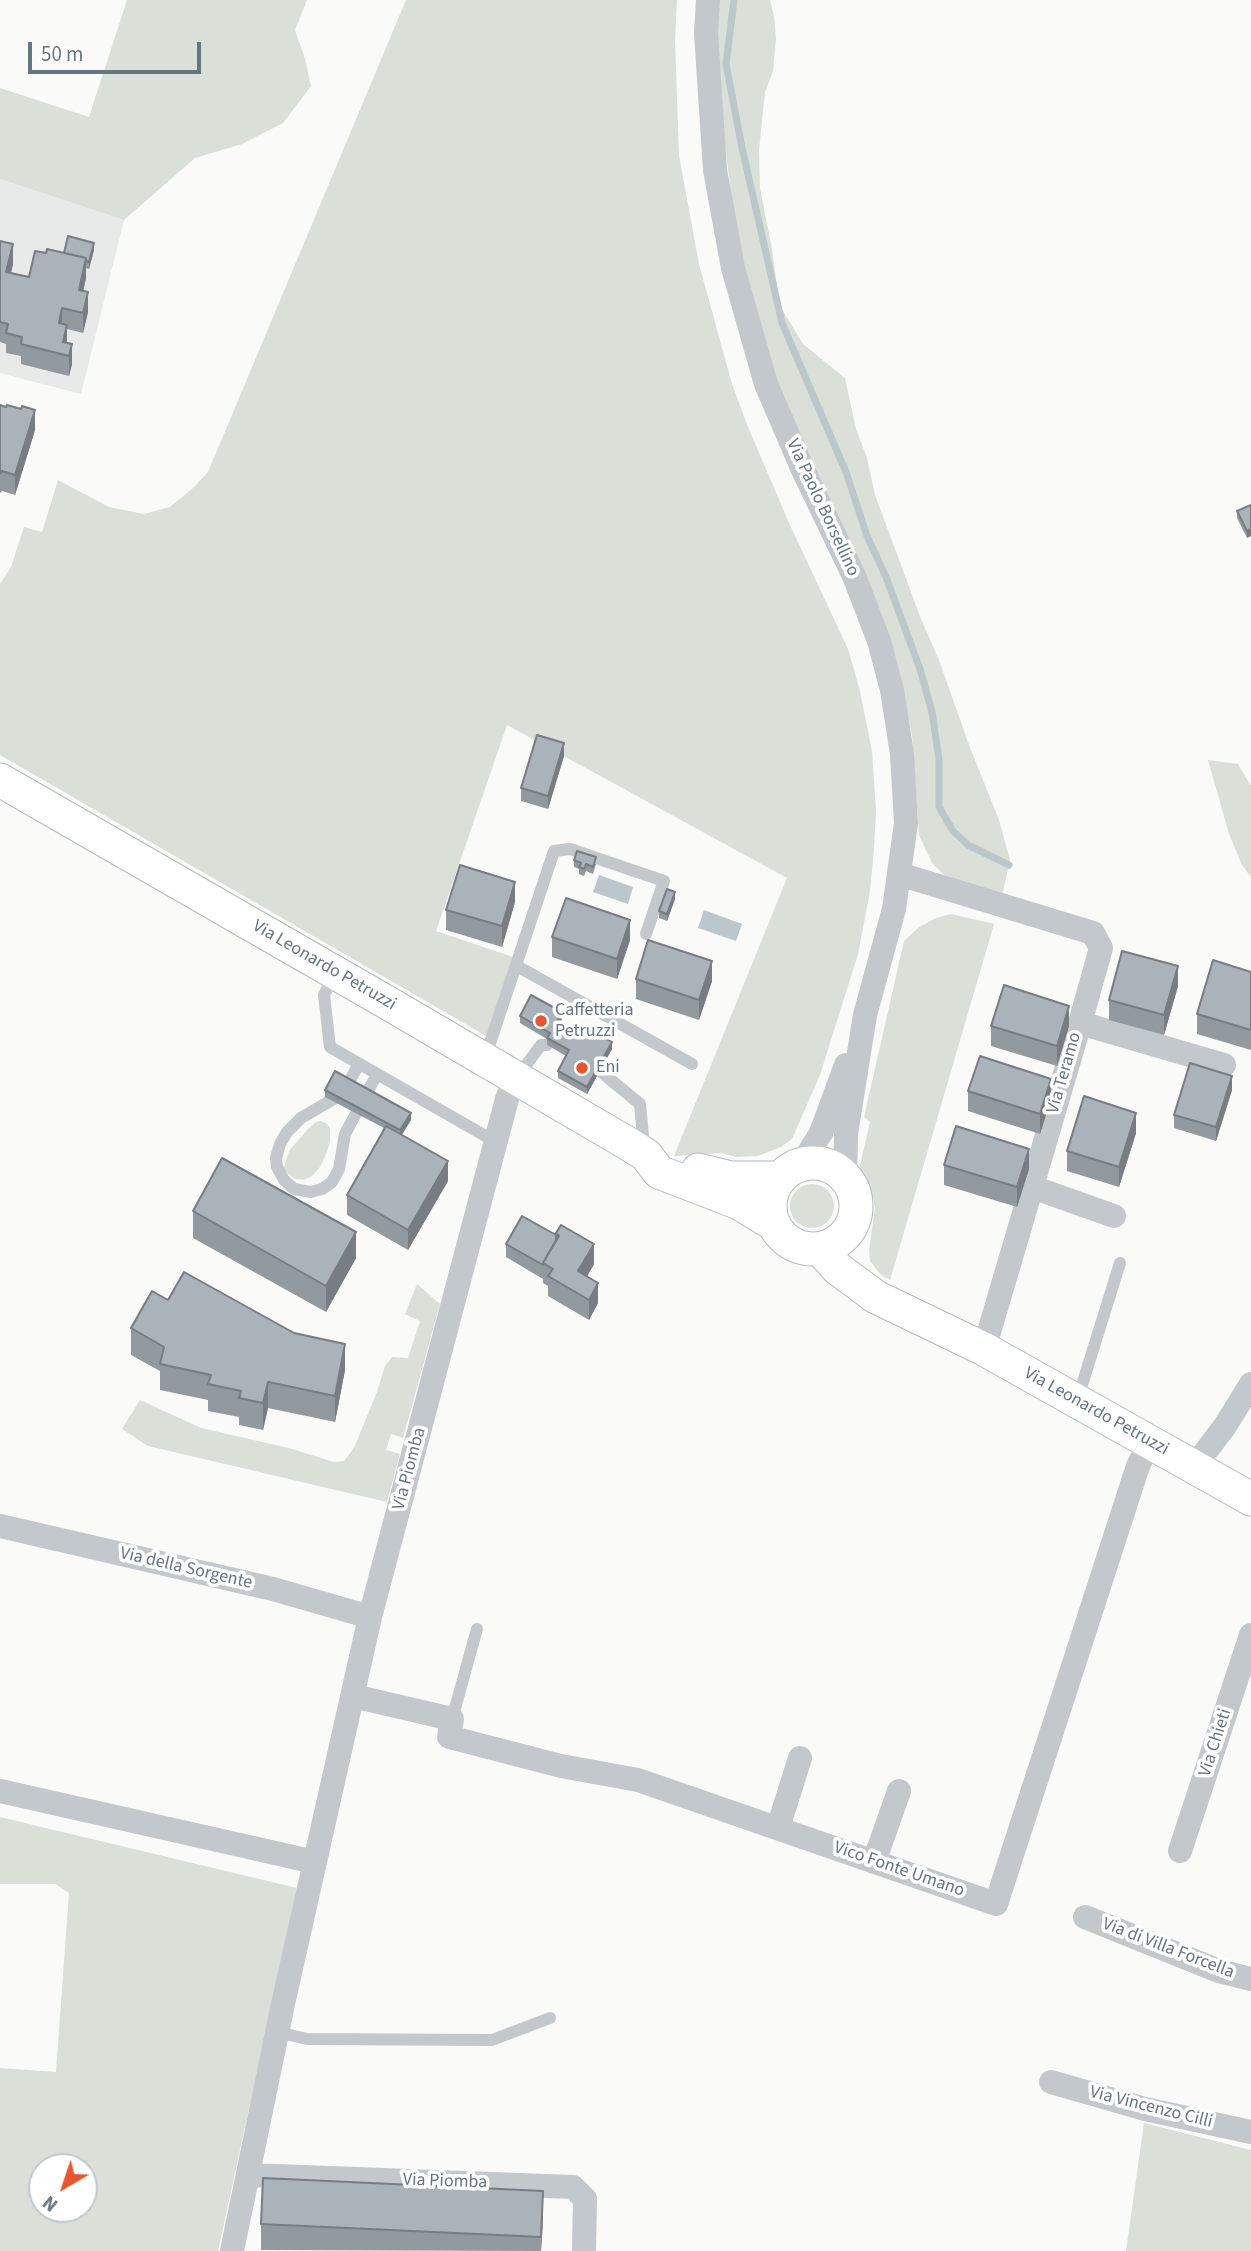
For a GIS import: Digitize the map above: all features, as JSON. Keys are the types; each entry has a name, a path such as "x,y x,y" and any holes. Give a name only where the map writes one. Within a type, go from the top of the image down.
{"main road":[{"name":"Via Leonardo Petruzzi","path":"0,780 516,1078 640,1152 659,1172 729,1199 774,1224"},
{"name":"Via Leonardo Petruzzi","path":"640,1152 667,1157 691,1168 732,1178 790,1172"},
{"path":"824,1165 845,1178 855,1197 854,1219 849,1229 831,1245 820,1249 806,1249 792,1244 781,1235 774,1224 770,1200 790,1172 824,1165"},
{"name":"Via Leonardo Petruzzi","path":"849,1229 859,1255 869,1271 939,1326"},
{"name":"Via Leonardo Petruzzi","path":"820,1249 838,1269 876,1297 984,1349 1251,1499"}],"street":[{"name":"Via Paolo Borsellino","path":"708,0 706,33 715,170 733,268 766,384 803,470 854,576 879,641 892,690 902,754 906,823 894,909 865,1015 821,1133 790,1172"},
{"path":"899,874 1093,933 1101,948 1080,1023"},
{"name":"Via Paolo Borsellino","path":"845,1178 846,1134 865,1015"},
{"name":"Via Teramo","path":"984,1349 1080,1023 1224,1065"},
{"name":"Via Piomba","path":"232,2251 277,2032 370,1617 507,1099 516,1078"},
{"path":"1032,1187 1114,1216"},
{"path":"1194,1467 1225,1426 1251,1384"},
{"name":"Vico Fonte Umano","path":"452,1718 449,1737 561,1766 638,1780 996,1904 1138,1466 1150,1442"},
{"name":"Via della Sorgente","path":"0,1526 273,1589 370,1617"},
{"name":"Via Chieti","path":"1180,1851 1251,1635"},
{"path":"353,1696 452,1718"},
{"path":"778,1828 800,1758"},
{"path":"0,1791 315,1863"},
{"path":"874,1861 899,1791"},
{"name":"Via di Villa Forcella","path":"1085,1917 1219,1970 1251,1979"},
{"name":"Via Vincenzo Cilli","path":"1051,2082 1145,2109 1251,2132"},
{"name":"Via Piomba","path":"248,2175 573,2187 585,2199 584,2251"}],"lane":[{"path":"485,1060 554,851 570,849 664,881 646,934"},
{"path":"517,966 692,1064"},
{"path":"335,972 324,995 330,1047 496,1142"},
{"path":"516,1078 541,1045 547,1045"},
{"path":"359,1064 342,1094 301,1118 280,1144 276,1158 277,1167 284,1180 294,1189 311,1192 332,1182 339,1169 345,1134 377,1074"},
{"path":"600,1071 640,1104 643,1136 640,1152"},
{"path":"1077,1401 1120,1263"},
{"path":"452,1718 477,1629"},
{"path":"277,2032 307,2039 492,2040 550,2018"}],"shaded area":[{"path":"127,0 307,0 295,30 311,86 283,123 242,144 195,158 124,220 0,179 0,88 89,117"},
{"path":"406,0 677,0 675,40 679,156 699,264 732,384 748,427 848,649 872,751 876,811 874,849 870,891 858,954 820,1075 792,1139 781,1147 758,1156 737,1157 722,1153 674,1156 787,878 507,725 436,931 516,958 488,1037 0,755 0,584 11,567 24,527 42,532 58,480 109,507 144,514 170,507 208,472"},
{"path":"717,0 770,0 776,39 773,71 765,92 759,150 760,188 780,306 803,344 845,378 875,495 999,820 1010,860 1001,901 950,881 932,863 919,835 912,735 899,675 785,403 763,343 732,201 716,72"},
{"path":"0,179 124,220 81,394 0,373"},
{"path":"1208,760 1238,764 1251,786 1251,877 1242,865 1229,834"},
{"path":"599,875 633,887 628,904 593,892"},
{"path":"704,910 742,924 736,941 698,928"},
{"path":"951,914 994,924 890,1280 881,1275 870,1261 875,1208 873,1197 859,1170 870,1122 864,1117 904,941 919,927"},
{"path":"321,1121 330,1128 327,1152 312,1176 304,1180 295,1179 284,1167 289,1151 308,1129"},
{"path":"812,1184 828,1190 834,1206 828,1222 812,1228 796,1222 790,1206 796,1190"},
{"path":"417,1284 440,1304 403,1438 391,1434 386,1450 400,1454 387,1502 148,1446 122,1429 140,1400 201,1428 289,1448 334,1462 344,1461 354,1448 385,1366 392,1357 408,1358 420,1321 405,1314"},
{"path":"0,1817 297,1888 218,2251 0,2251 0,2068 56,2072 69,1893 55,1884 0,1884"},
{"path":"1144,2123 1251,2150 1251,2251 1126,2251"}],"building":[{"path":"68,236 94,243 89,262 86,258 64,253"},
{"path":"0,241 13,244 6,272 29,277 35,251 46,253 47,249 86,258 79,290 88,292 83,313 62,308 59,323 67,325 63,342 72,344 69,356 21,344 22,337 6,333 8,324 0,322"},
{"path":"0,405 21,409 22,406 35,410 15,475 0,472"},
{"path":"1251,505 1251,529 1247,531 1237,511"},
{"path":"537,735 564,743 548,796 521,788"},
{"path":"577,851 596,857 593,867 586,864 584,869 579,867 581,863 574,860"},
{"path":"460,865 515,882 502,926 446,910"},
{"path":"667,889 675,892 667,914 659,911"},
{"path":"566,898 630,920 617,959 552,937"},
{"path":"648,940 712,961 699,1000 636,979"},
{"path":"1122,951 1178,966 1164,1015 1109,1000"},
{"path":"1213,960 1251,972 1251,1030 1197,1014"},
{"path":"1004,985 1069,1006 1057,1046 991,1026"},
{"path":"531,995 562,1012 556,1023 578,1036 584,1026 612,1042 587,1087 558,1071 569,1050 547,1038 550,1033 520,1016"},
{"path":"980,1056 1051,1079 1040,1114 968,1091"},
{"path":"1190,1063 1232,1076 1216,1127 1174,1115"},
{"path":"335,1071 411,1113 400,1130 325,1090"},
{"path":"1084,1096 1136,1113 1119,1167 1067,1151"},
{"path":"386,1126 448,1161 408,1230 347,1195"},
{"path":"956,1126 1029,1149 1017,1187 944,1165"},
{"path":"222,1158 356,1232 326,1286 193,1211"},
{"path":"522,1216 556,1235 543,1265 506,1244"},
{"path":"561,1225 594,1244 578,1271 598,1283 589,1300 548,1276 553,1269 543,1263 559,1236 556,1233"},
{"path":"184,1272 294,1333 345,1344 335,1396 268,1382 263,1403 239,1398 241,1391 208,1384 211,1375 160,1364 164,1347 131,1328 152,1291 168,1300"},
{"path":"263,2178 543,2191 541,2237 261,2224"}],"waterway":[{"path":"734,0 726,64 742,148 782,323 846,472 867,536 886,577 920,669 932,712 939,759 939,807 953,831 968,845 1009,865"}],"place":[{"name":"Caffetteria Petruzzi","path":"541,1021"},
{"name":"Eni","path":"582,1068"}]}
